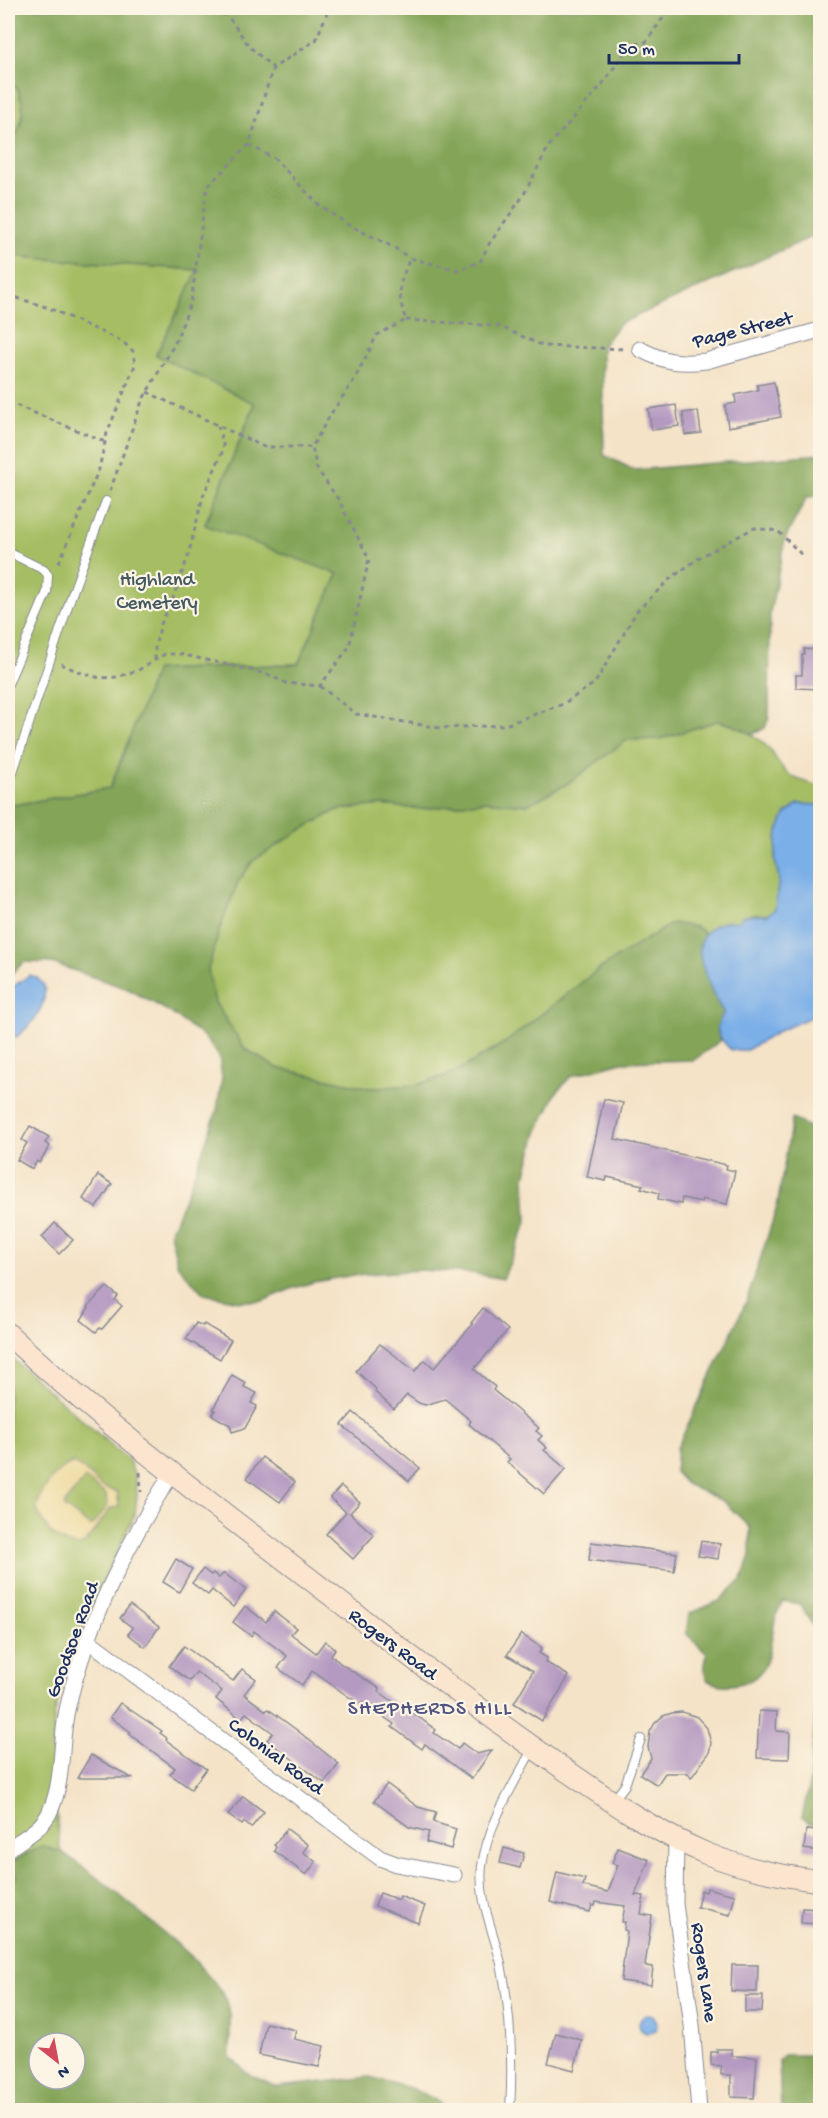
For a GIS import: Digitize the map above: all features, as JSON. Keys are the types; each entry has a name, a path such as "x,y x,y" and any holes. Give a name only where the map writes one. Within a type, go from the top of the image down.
{"main road":[{"name":"Rogers Road","path":"8,1334 96,1413 172,1473 533,1748 613,1802 676,1840 732,1862 786,1876 820,1881"}],"street":[{"name":"Page Street","path":"640,349 665,361 691,363 820,330"},
{"name":"Goodsoe Road","path":"8,1849 44,1822 51,1810 59,1774 67,1711 89,1641 108,1593 154,1502 172,1473"},
{"name":"Colonial Road","path":"89,1641 380,1858 396,1864 454,1875"},
{"name":"Rogers Lane","path":"676,1840 675,1904 692,2025 699,2110"}],"lane":[{"path":"8,787 106,501"},
{"path":"8,552 44,570 48,575 44,598 8,684"},
{"path":"613,1802 625,1785 641,1739"},
{"path":"510,2110 511,2035 500,1963 481,1882 486,1847 501,1811 533,1748"}],"path":[{"path":"215,8 229,18 250,47 273,68"},
{"path":"106,501 147,392 176,343 191,302 207,187 249,145 273,68 316,40 329,8"},
{"path":"249,145 274,159 318,204 347,224 393,246 410,258 458,270 480,262 489,244 523,196 549,146 601,86 630,45 646,42 670,8"},
{"path":"406,320 399,301 400,283 410,258"},
{"path":"8,295 49,308 106,333 129,346 133,351 135,365 110,425 99,469 58,564 48,581"},
{"path":"320,686 349,647 369,559 338,500 316,469 312,447 354,380 377,335 406,320 498,326 544,345 640,349"},
{"path":"147,392 264,447 312,447"},
{"path":"8,402 105,442"},
{"path":"155,660 155,646 161,624 188,556 203,496 224,448 218,426"},
{"path":"51,659 79,672 100,678 116,677 137,671 165,654 180,654 267,674 286,683 320,686 356,714 440,728 505,724 563,704 595,683 637,611 670,579 700,557 754,528 778,531 801,555"}],"green space":[{"path":"8,8 820,8 820,233 619,324 602,346 604,455 634,470 820,454 820,496 807,497 785,539 770,613 769,717 765,728 753,734 717,721 660,739 627,740 567,784 527,805 486,801 423,809 381,805 337,810 253,861 238,882 219,931 208,970 215,1003 245,1049 277,1068 370,1088 417,1085 456,1072 506,1042 599,969 672,923 696,927 704,933 700,946 713,993 724,1013 718,1034 721,1040 694,1060 622,1062 571,1076 556,1093 537,1133 525,1177 527,1222 503,1279 471,1273 420,1270 354,1275 314,1282 263,1301 239,1301 204,1294 178,1266 170,1233 217,1110 222,1078 219,1056 204,1037 168,1011 128,989 52,963 24,962 8,977 8,806 110,788 156,670 298,664 338,574 205,525 255,404 156,355 198,270 8,256 8,138 15,137 23,112 17,87 8,85"},
{"path":"8,85 17,87 23,112 15,137 8,138"},
{"name":"Highland Cemetery","path":"8,256 198,270 156,355 255,403 205,524 338,574 298,664 156,670 110,788 8,806"},
{"path":"717,721 732,725 752,735 769,749 790,775 820,786 820,805 798,804 785,815 778,832 775,860 779,878 775,909 767,915 751,914 738,922 715,925 704,933 696,927 599,969 506,1042 456,1072 417,1085 370,1088 277,1068 245,1049 215,1003 207,970 238,882 253,860 299,831 337,810 381,805 423,809 486,801 527,805 627,740 660,739"},
{"path":"792,1119 820,1132 820,1823 809,1823 802,1817 809,1785 815,1722 817,1633 800,1604 783,1601 777,1612 770,1650 760,1672 752,1680 734,1685 718,1684 707,1680 704,1670 707,1654 686,1633 689,1614 719,1601 742,1579 750,1555 750,1527 723,1501 686,1484 675,1472 677,1448 747,1300 777,1207"},
{"path":"8,1355 129,1461 135,1477 137,1494 135,1514 98,1592 69,1664 54,1716 52,1769 66,1910 41,2031 27,2031 27,2050 8,2060"},
{"path":"41,1846 62,1852 110,1887 190,1955 223,1993 230,2014 230,2057 248,2074 277,2087 370,2077 410,2088 437,2100 448,2110 8,2110 8,1883 16,1877 9,1864"},
{"path":"784,2055 820,2055 820,2110 781,2110 779,2060"}],"sand":[{"path":"72,1463 78,1465 104,1488 117,1491 119,1507 111,1508 86,1542 80,1546 72,1545 53,1535 37,1510 49,1482","holes":["85,1478 106,1495 107,1507 92,1526 64,1507"]}],"water":[{"path":"798,804 820,805 820,1013 781,1030 747,1050 731,1050 718,1033 718,1024 724,1013 704,971 700,954 701,941 706,932 718,924 727,921 738,922 743,916 767,915 775,909 779,878 775,860 778,832 785,815"},
{"path":"30,975 44,985 43,1002 40,1011 29,1026 8,1043 8,990"},
{"path":"644,2015 652,2015 657,2020 655,2031 644,2033 639,2028 639,2020"}],"building":[{"path":"774,382 781,417 728,427 725,405 736,403 735,395 758,390 757,385"},
{"path":"676,405 679,426 652,430 648,409"},
{"path":"698,411 701,433 685,435 683,413"},
{"path":"804,649 820,650 820,689 796,688 796,675 802,675"},
{"path":"604,1099 623,1103 615,1139 727,1165 726,1169 735,1171 727,1204 682,1198 681,1204 658,1199 659,1193 641,1188 643,1185 607,1177 606,1181 587,1177"},
{"path":"30,1126 49,1137 45,1143 50,1146 39,1163 37,1161 32,1169 17,1160 27,1143 22,1140"},
{"path":"98,1175 112,1184 96,1208 83,1199"},
{"path":"55,1223 73,1240 59,1254 42,1237"},
{"path":"107,1287 118,1296 115,1300 122,1306 102,1329 96,1332 81,1320 88,1306"},
{"path":"483,1308 508,1330 474,1369 495,1387 493,1390 539,1428 536,1431 542,1436 538,1440 547,1448 544,1450 566,1469 544,1494 507,1462 510,1459 469,1424 471,1421 445,1399 425,1405 407,1395 394,1409 356,1371 380,1344 415,1371 425,1360 434,1368 473,1324 471,1323"},
{"path":"196,1323 203,1326 204,1324 231,1340 220,1359 186,1339"},
{"path":"232,1375 246,1383 244,1387 257,1393 251,1403 257,1406 245,1428 232,1432 230,1425 212,1415"},
{"path":"353,1412 420,1468 409,1481 342,1425"},
{"path":"262,1457 295,1482 280,1502 247,1478"},
{"path":"341,1486 360,1502 350,1513 374,1535 353,1559 326,1534 346,1512 330,1498"},
{"path":"701,1541 720,1544 718,1559 698,1556"},
{"path":"591,1542 677,1553 674,1571 589,1560"},
{"path":"176,1559 192,1569 179,1592 163,1582"},
{"path":"203,1569 219,1578 224,1573 246,1590 233,1607 212,1590 208,1595 192,1583"},
{"path":"130,1605 159,1627 145,1647 128,1634 133,1628 120,1618"},
{"path":"245,1606 266,1622 274,1611 296,1628 291,1634 316,1653 325,1641 335,1649 331,1655 341,1664 379,1688 378,1691 411,1714 413,1713 436,1730 434,1733 458,1749 462,1743 477,1754 492,1750 472,1779 425,1744 422,1749 392,1727 394,1724 312,1671 302,1685 278,1668 287,1656 254,1631 251,1636 233,1622"},
{"path":"521,1634 542,1648 539,1653 547,1658 545,1662 569,1676 542,1721 514,1703 533,1671 507,1655"},
{"path":"184,1646 233,1681 242,1669 256,1679 244,1694 298,1731 339,1764 324,1783 267,1740 273,1733 246,1713 241,1719 216,1699 222,1691 196,1672 190,1681 169,1666"},
{"path":"120,1703 162,1731 160,1733 167,1738 166,1740 206,1769 191,1789 170,1774 175,1768 110,1717"},
{"path":"759,1711 777,1712 776,1731 790,1732 789,1759 757,1758"},
{"path":"682,1712 697,1717 707,1728 711,1743 709,1753 691,1778 688,1773 665,1773 657,1785 640,1774 651,1758 648,1747 650,1732 663,1716"},
{"path":"91,1755 132,1778 77,1778"},
{"path":"387,1784 418,1807 436,1812 433,1822 456,1829 451,1849 426,1842 429,1832 409,1827 374,1801"},
{"path":"243,1796 264,1812 251,1828 244,1822 242,1825 228,1815"},
{"path":"287,1829 308,1845 303,1852 316,1862 306,1875 274,1851 276,1847 274,1845"},
{"path":"806,1830 820,1831 820,1851 804,1849"},
{"path":"504,1848 524,1853 520,1868 500,1863"},
{"path":"618,1848 649,1860 635,1895 644,1896 641,1914 652,1916 645,1966 653,1967 651,1985 621,1981 627,1931 624,1930 625,1922 622,1922 625,1906 596,1902 595,1906 592,1905 590,1912 550,1902 557,1872 585,1879 583,1886 608,1892 618,1865 612,1863"},
{"path":"707,1888 735,1895 730,1915 697,1907 701,1890 706,1892"},
{"path":"380,1893 399,1900 400,1896 425,1906 418,1923 375,1906"},
{"path":"802,1908 820,1909 820,1924 801,1923"},
{"path":"732,1965 758,1965 757,1992 731,1991"},
{"path":"745,1996 763,1996 762,2012 745,2012"},
{"path":"266,2023 296,2030 294,2039 324,2046 319,2067 259,2055"},
{"path":"556,2033 582,2040 574,2070 548,2063"},
{"path":"717,2049 732,2049 732,2056 757,2057 754,2098 731,2097 731,2075 721,2075 721,2066 711,2065 711,2052 717,2052"}],"district":[{"name":"SHEPHERDS HILL","path":"430,1707"}]}
